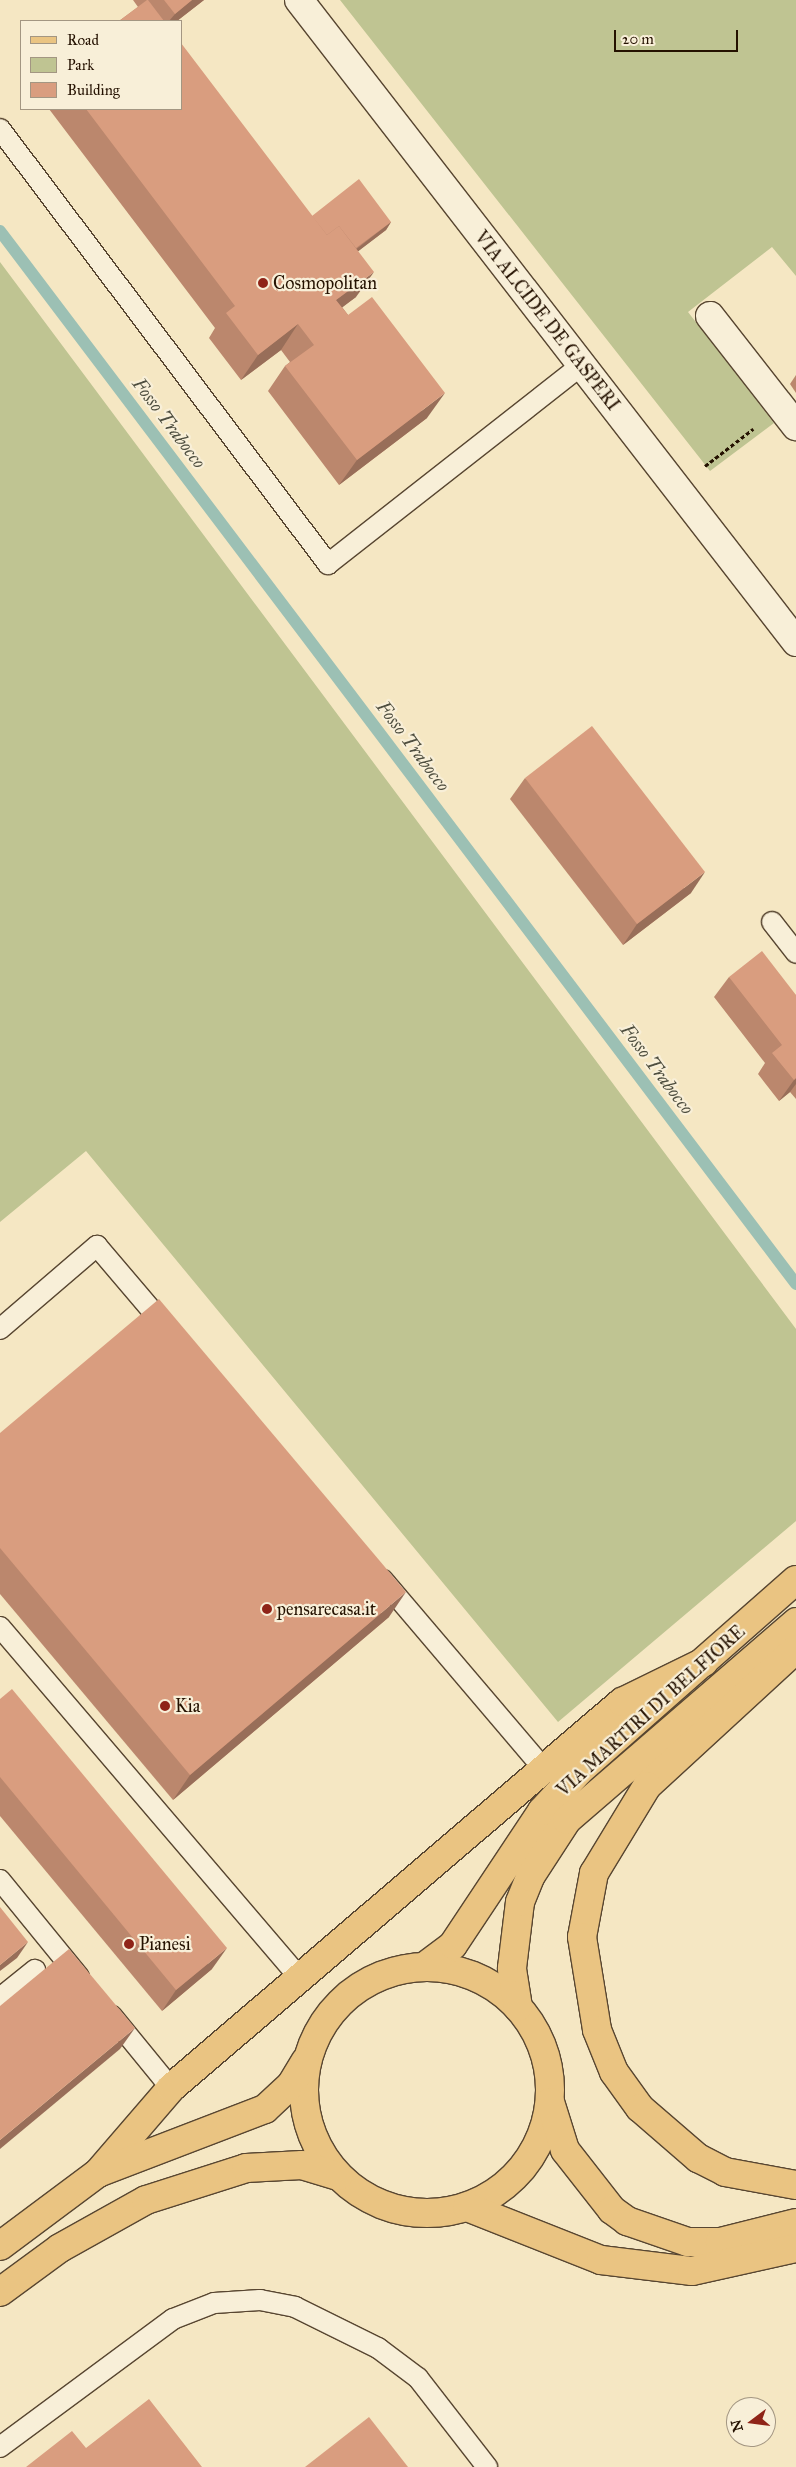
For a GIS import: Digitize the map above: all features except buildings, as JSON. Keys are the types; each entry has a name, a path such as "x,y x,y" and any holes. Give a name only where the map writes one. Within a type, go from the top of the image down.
{"main road":[{"name":"VIA MARTIRI DI BELFIORE","path":"424,1966 453,1945 542,1811 578,1772 796,1580"},
{"name":"VIA MARTIRI DI BELFIORE","path":"518,2007 513,1950 520,1902 530,1877 567,1820 796,1622"},
{"path":"796,1649 641,1794 594,1873 582,1937 597,2030 614,2072 640,2108 698,2158 725,2172 796,2185"},
{"path":"98,2173 171,2088 622,1702 704,1662"},
{"name":"VIA MARTIRI DI BELFIORE","path":"0,2246 98,2173 249,2118 278,2100 307,2059 317,2034 350,1993 398,1970 424,1966 466,1973 503,1993 518,2007 544,2051 550,2102 542,2136 524,2166 499,2191 467,2207 444,2213 398,2211 356,2192 338,2176 319,2151 308,2121 304,2090 307,2059"},
{"path":"550,2102 565,2150 612,2210 626,2221 688,2242 720,2242 796,2223"},
{"name":"VIA MARTIRI DI BELFIORE","path":"0,2292 102,2222 172,2191 246,2168 302,2165 338,2176"},
{"path":"467,2207 601,2260 692,2271 796,2248"}],"street":[{"name":"VIA ALCIDE DE GASPERI","path":"299,0 796,642"},
{"path":"710,316 789,417"}],"lane":[{"path":"0,129 328,564 582,365"},
{"path":"772,922 796,954"},
{"path":"0,1329 97,1246 180,1344"},
{"path":"368,1562 544,1769"},
{"path":"0,1627 300,1978"},
{"path":"0,1880 171,2088"},
{"path":"0,1998 35,1970"},
{"path":"0,2446 173,2319 214,2303 260,2300 303,2311 386,2354 418,2378 487,2467"}],"path":[{"path":"706,466 789,417"}],"green space":[{"path":"340,0 796,0 796,276 772,247 688,312 774,423 710,471"},
{"path":"0,262 796,1329 796,1521 558,1722 86,1151 0,1222"}],"waterway":[{"name":"Fosso Trabocco","path":"0,231 796,1284"}],"place":[{"name":"Cosmopolitan","path":"263,283"},
{"name":"pensarecasa.it","path":"267,1609"},
{"name":"Kia","path":"165,1706"},
{"name":"Pianesi","path":"129,1944"}]}
